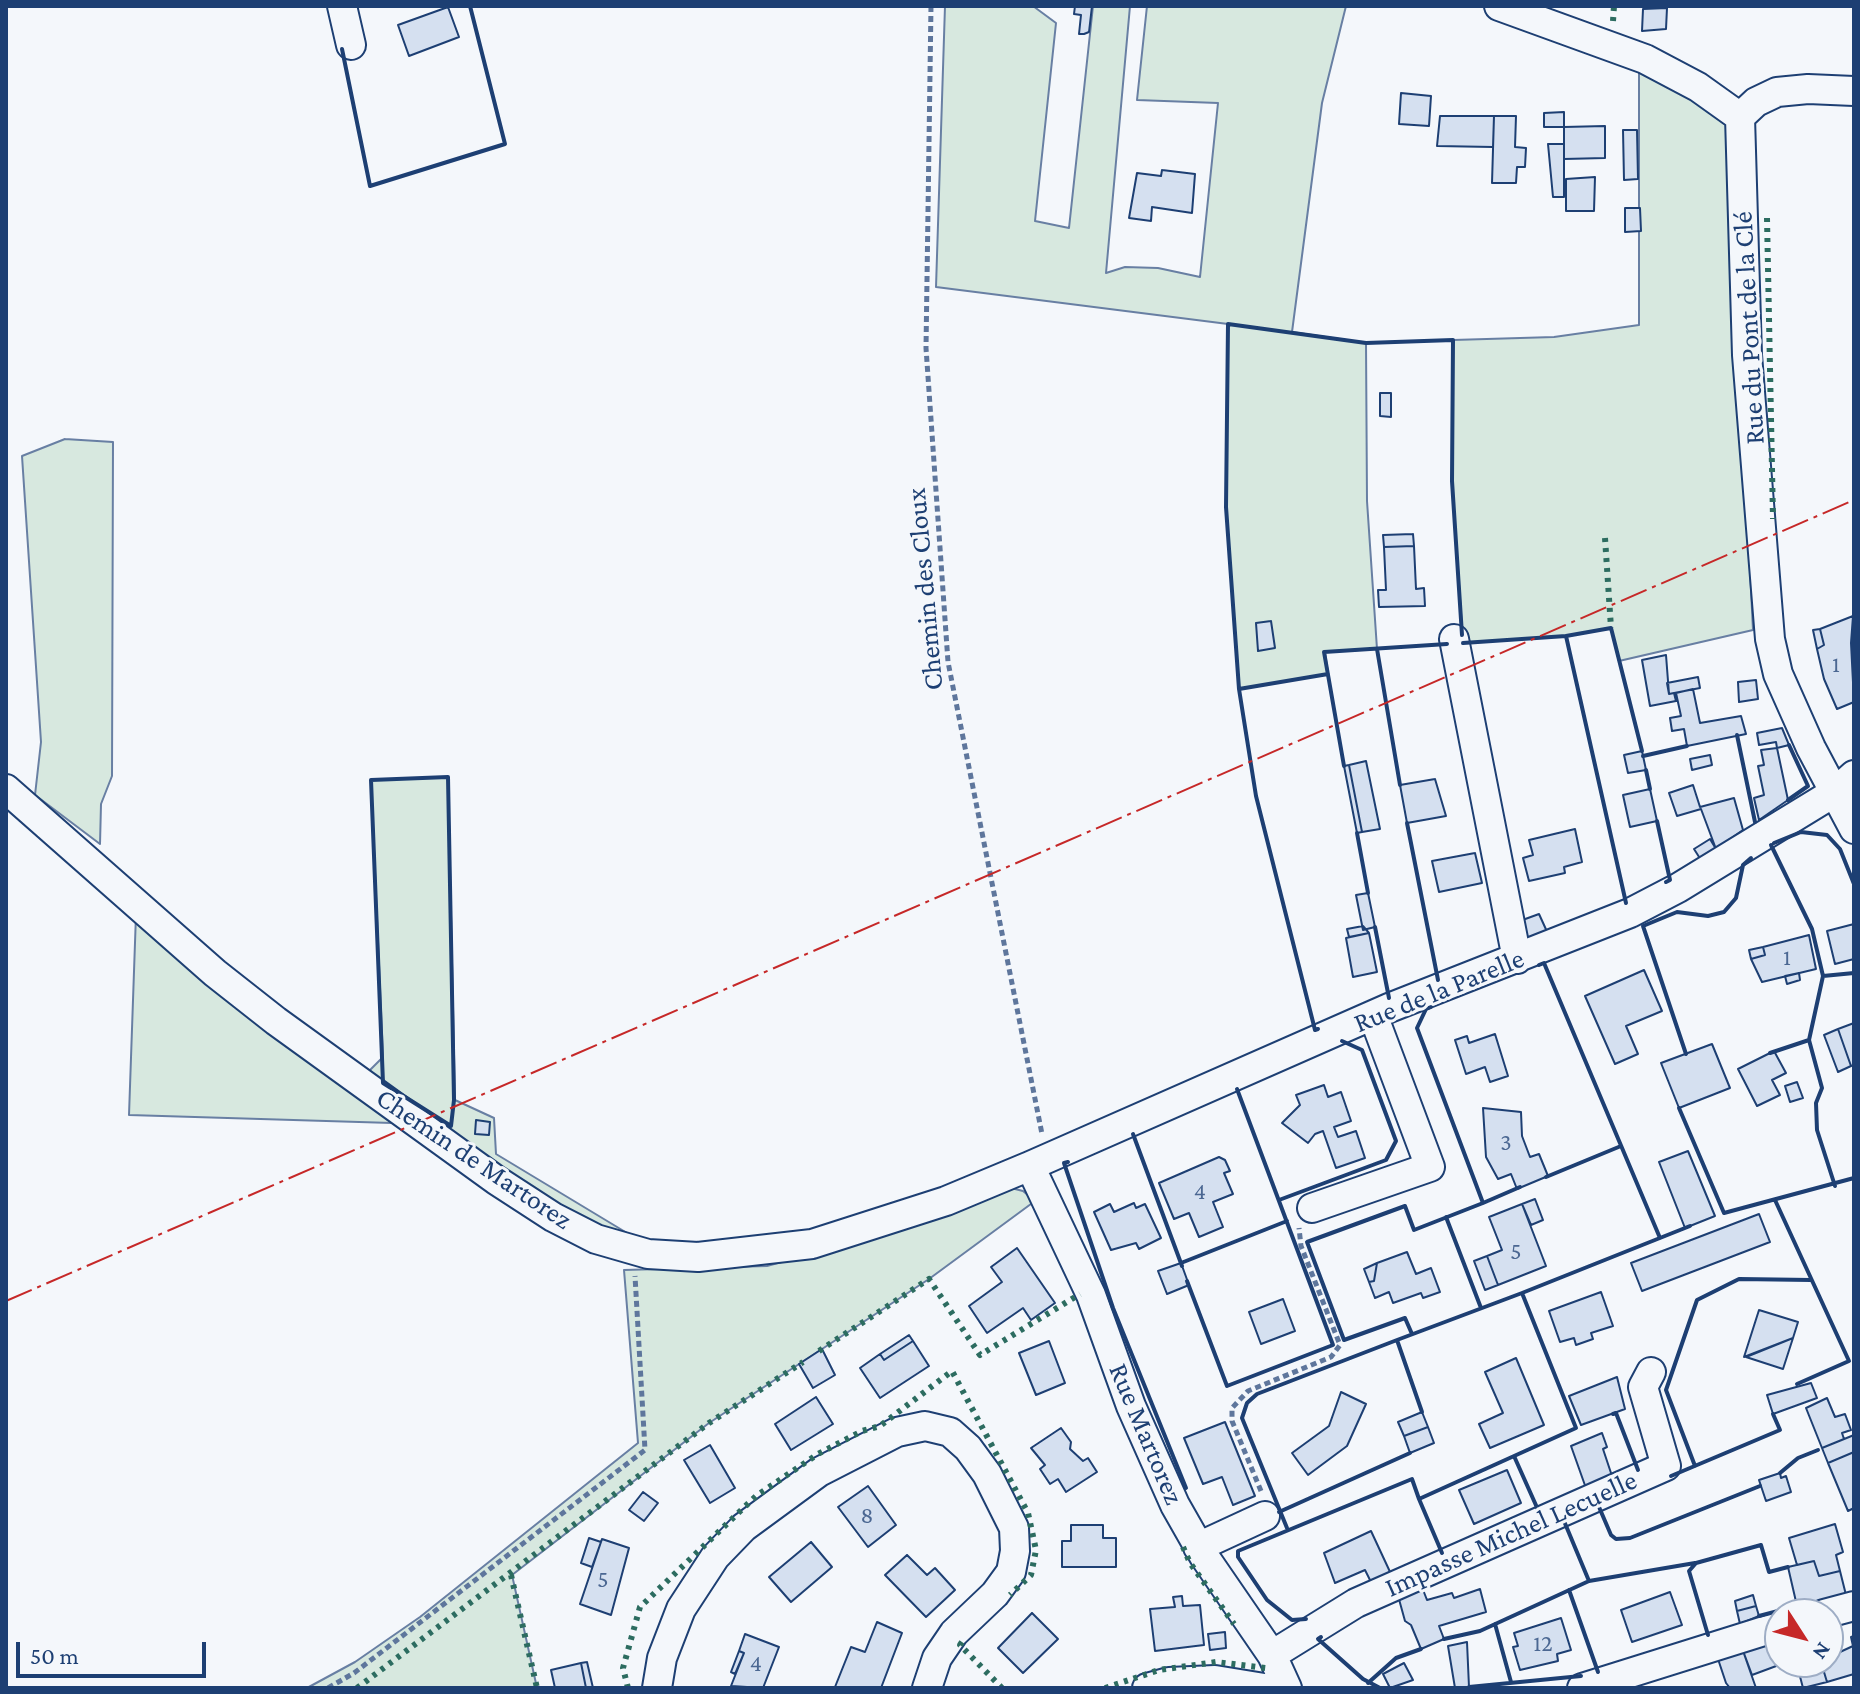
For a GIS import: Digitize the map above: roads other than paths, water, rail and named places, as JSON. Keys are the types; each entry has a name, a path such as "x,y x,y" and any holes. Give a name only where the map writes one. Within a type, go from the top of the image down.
{"street":[{"path":"342,6 351,45"},
{"path":"1499,6 1645,59 1698,87 1740,117 1756,102 1777,92 1808,89 1854,91"},
{"name":"Rue du Pont de la Clé","path":"1740,117 1747,355 1770,639 1778,674 1844,783 1854,829"},
{"path":"1454,639 1517,959"},
{"name":"Rue de la Parelle","path":"1039,1162 1373,1015 1630,913 1678,888 1844,783"},
{"name":"Chemin de Martorez","path":"6,789 215,973 276,1021 553,1217 596,1239 633,1250 698,1257 812,1244 946,1201 1039,1162"},
{"path":"1312,1208 1430,1167 1373,1015"},
{"name":"Rue Martorez","path":"1039,1162 1156,1463 1198,1547 1272,1655 1287,1688"},
{"name":"Impasse Michel Lecuelle","path":"1272,1655 1356,1603 1666,1466 1643,1387 1651,1372"},
{"path":"657,1688 662,1658 681,1609 715,1557 744,1527 819,1472 897,1432 925,1426 950,1432 968,1448 987,1474 1014,1528 1015,1551 1011,1572 995,1594 954,1633 937,1658 927,1688"},
{"path":"1198,1547 1265,1516"},
{"path":"1582,1688 1764,1631"},
{"path":"1147,1688 1169,1682 1215,1680 1264,1688"}]}
